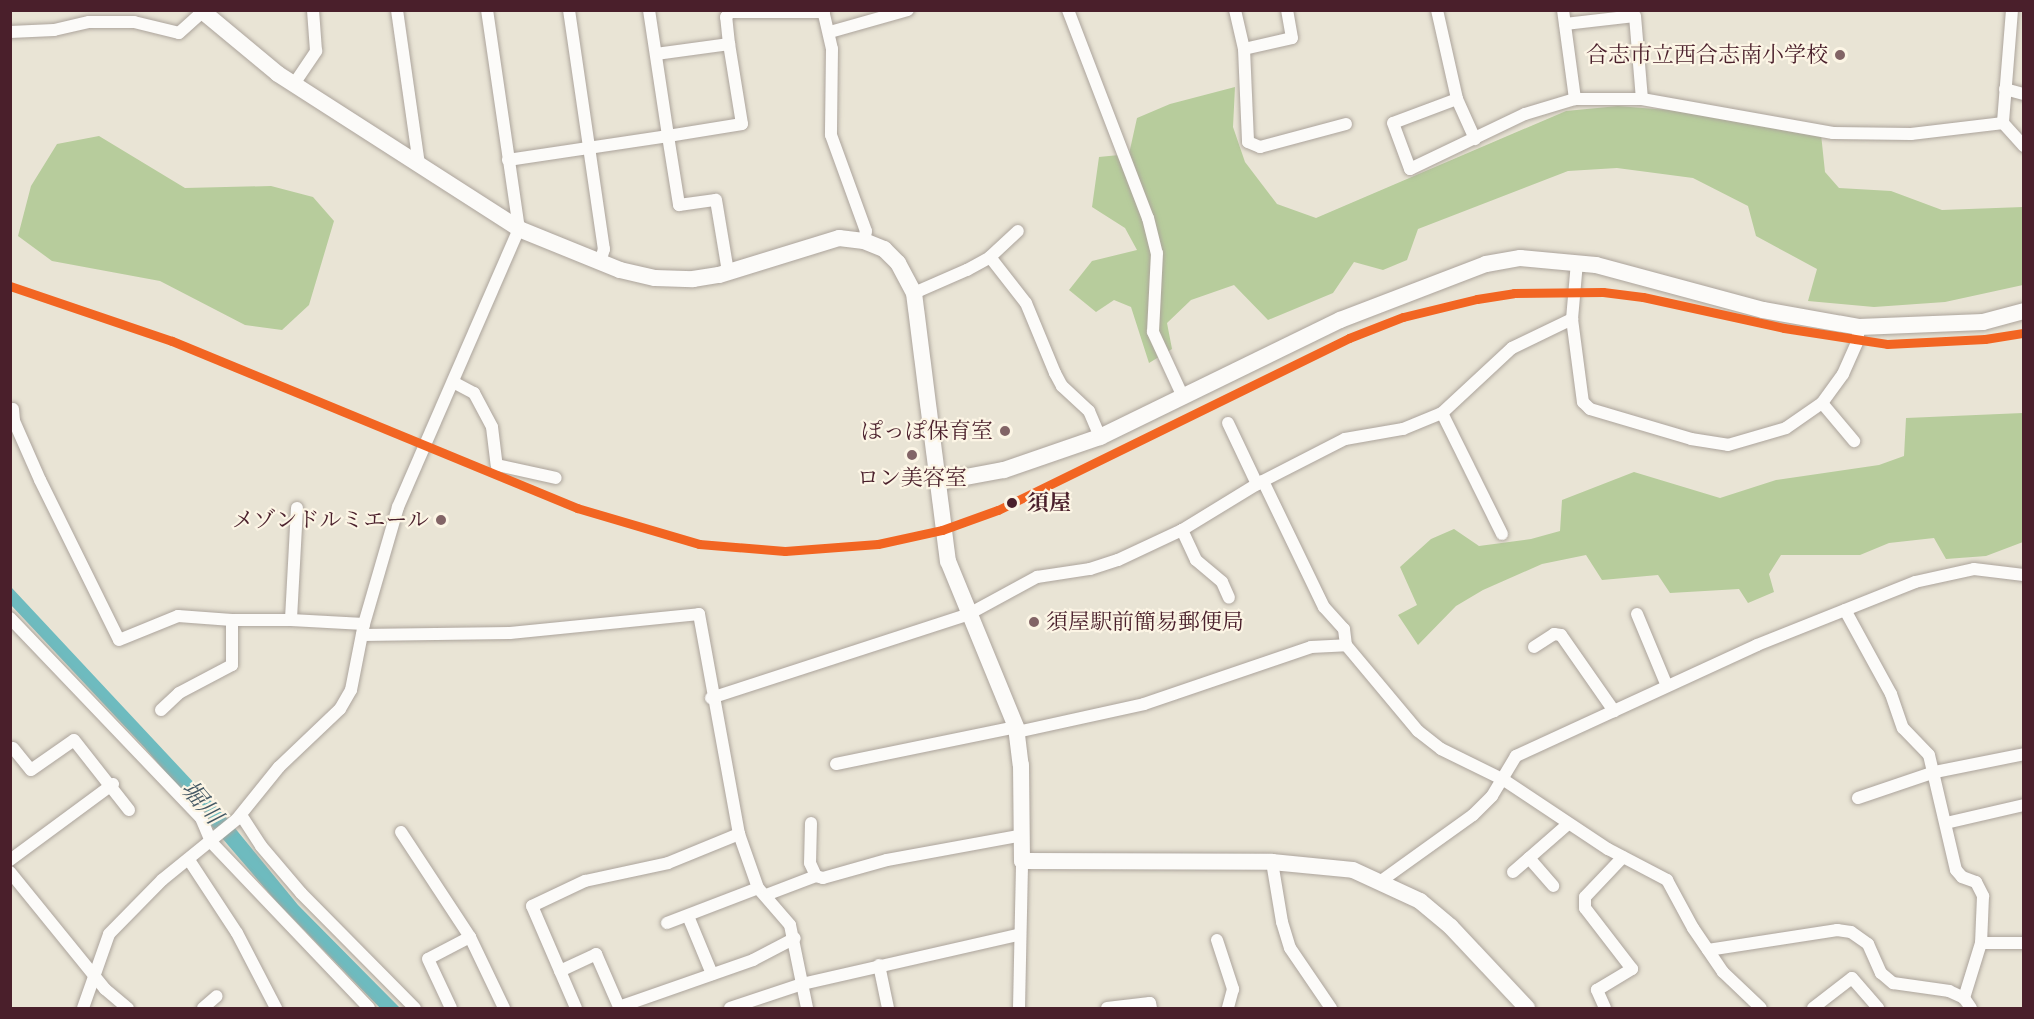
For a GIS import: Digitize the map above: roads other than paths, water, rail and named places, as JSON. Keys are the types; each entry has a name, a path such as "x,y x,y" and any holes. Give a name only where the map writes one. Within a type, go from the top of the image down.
{"street":[{"path":"294,84 316,51 314,10"},
{"path":"397,10 419,165"},
{"path":"83,1008 110,934 162,880 213,841 239,817 279,767 340,709 351,690 363,630 398,507 434,419 453,382 519,229 487,10"},
{"path":"569,10 604,249 600,262"},
{"path":"649,10 679,204 716,200 728,272"},
{"path":"830,32 908,10"},
{"path":"1068,10 1148,218 1157,253 1153,332 1183,398"},
{"path":"1235,10 1244,49 1248,142 1260,147 1346,124"},
{"path":"1244,49 1292,38 1287,10"},
{"path":"1437,10 1457,99 1474,139"},
{"path":"1563,10 1575,99"},
{"path":"2012,10 2003,123 2024,146"},
{"path":"10,32 54,30 89,22 134,22 179,33 201,11 294,84 519,229 600,262 655,278 693,279 728,272 812,244 839,238 864,241 884,249 898,263 914,293 948,561 967,615 1016,730 1023,835 1018,935 1019,1008"},
{"path":"508,160 742,124 726,17 730,12 824,11 830,32 831,135 840,167 866,231 864,241"},
{"path":"1564,24 1635,16 1642,99"},
{"path":"656,54 729,44"},
{"path":"2006,89 2024,94"},
{"path":"1457,99 1393,123 1410,168 1525,114 1575,99 1642,99 1833,133 1911,134 2003,123"},
{"path":"914,293 925,291 990,257 1018,231"},
{"path":"990,257 1026,303 1062,386 1089,411 1100,437"},
{"path":"939,482 1004,470 1100,437 1340,320 1486,264 1520,258 1577,262 1773,312 1858,327 1983,322 2024,310"},
{"path":"1577,262 1572,320 1578,384 1583,402 1590,409 1690,439 1728,445 1786,428 1822,403 1843,374 1857,342 1858,327"},
{"path":"711,698 967,615 1029,580 1118,560 1182,530 1260,482 1345,439 1403,429 1442,413 1512,348 1572,320"},
{"path":"453,382 474,393 492,427 497,465 556,478"},
{"path":"1822,403 1854,441"},
{"path":"13,408 14,421 45,490 119,640 178,616 232,620 291,620 363,630 510,633 699,614 711,698 739,834 762,891 780,909 795,938 807,1008"},
{"path":"1442,413 1502,534"},
{"path":"1228,423 1324,607 1344,629 1346,645 1418,731 1442,749 1504,780 1568,824 1667,880 1708,950 1740,991 1761,1008"},
{"path":"291,620 297,508"},
{"path":"1182,530 1196,560 1222,582 1229,598"},
{"path":"1381,881 1456,831 1504,780 1516,756 1666,686 1845,610 1942,573 1974,569 2024,575"},
{"path":"1708,950 1837,930 1851,932 1868,944 1881,974 1893,984 1949,991 1967,1003 1981,943 1983,896 1976,882 1962,877 1956,870 1935,772 1929,755 1903,728 1891,694 1845,610"},
{"path":"1637,614 1666,686"},
{"path":"10,618 201,818 213,841 369,1008"},
{"path":"161,710 179,693 232,665 232,620"},
{"path":"1534,648 1554,634 1561,635 1614,711"},
{"path":"836,764 1144,704 1311,647 1346,645"},
{"path":"11,747 31,770 74,740 113,784 129,810"},
{"path":"1858,798 1935,772 2024,754"},
{"path":"10,860 113,784"},
{"path":"1946,823 2024,805"},
{"path":"239,817 300,892 415,1008"},
{"path":"811,823 810,862 816,876"},
{"path":"1513,872 1568,824"},
{"path":"401,832 470,937 504,1008"},
{"path":"576,1008 532,906 585,881 668,863 739,834"},
{"path":"667,923 762,891 816,876 823,878 887,860 1023,835"},
{"path":"1605,1008 1597,990 1632,969 1585,908 1586,897 1623,857"},
{"path":"1529,858 1553,886"},
{"path":"189,860 237,933 276,1008"},
{"path":"1022,861 1272,862 1353,870 1420,901 1451,927 1527,1008"},
{"path":"1272,862 1282,922 1290,948 1331,1008"},
{"path":"10,872 94,976 128,1008"},
{"path":"688,916 712,974"},
{"path":"730,1008 802,984 1018,935"},
{"path":"452,1008 428,959 470,937"},
{"path":"560,971 596,954 619,1007 753,960 795,938"},
{"path":"1217,940 1233,989 1228,1008"},
{"path":"1981,943 2024,943"},
{"path":"879,965 888,1008"},
{"path":"1813,1008 1852,978 1878,1008"},
{"path":"203,1008 217,996"},
{"path":"1107,1008 1150,1003 1151,1008"}],"water":[{"name":"堀川","path":"11,587 225,816 298,905 400,1008 380,1008 275,900 145,748 11,605"}],"place":[{"name":"合志市立西合志南小学校","path":"1840,55"},
{"name":"ぽっぽ保育室","path":"1005,431"},
{"name":"ロン美容室","path":"912,455"},
{"name":"須屋","path":"1012,503"},
{"name":"メゾンドルミエール","path":"441,520"},
{"name":"須屋駅前簡易郵便局","path":"1034,622"}]}
